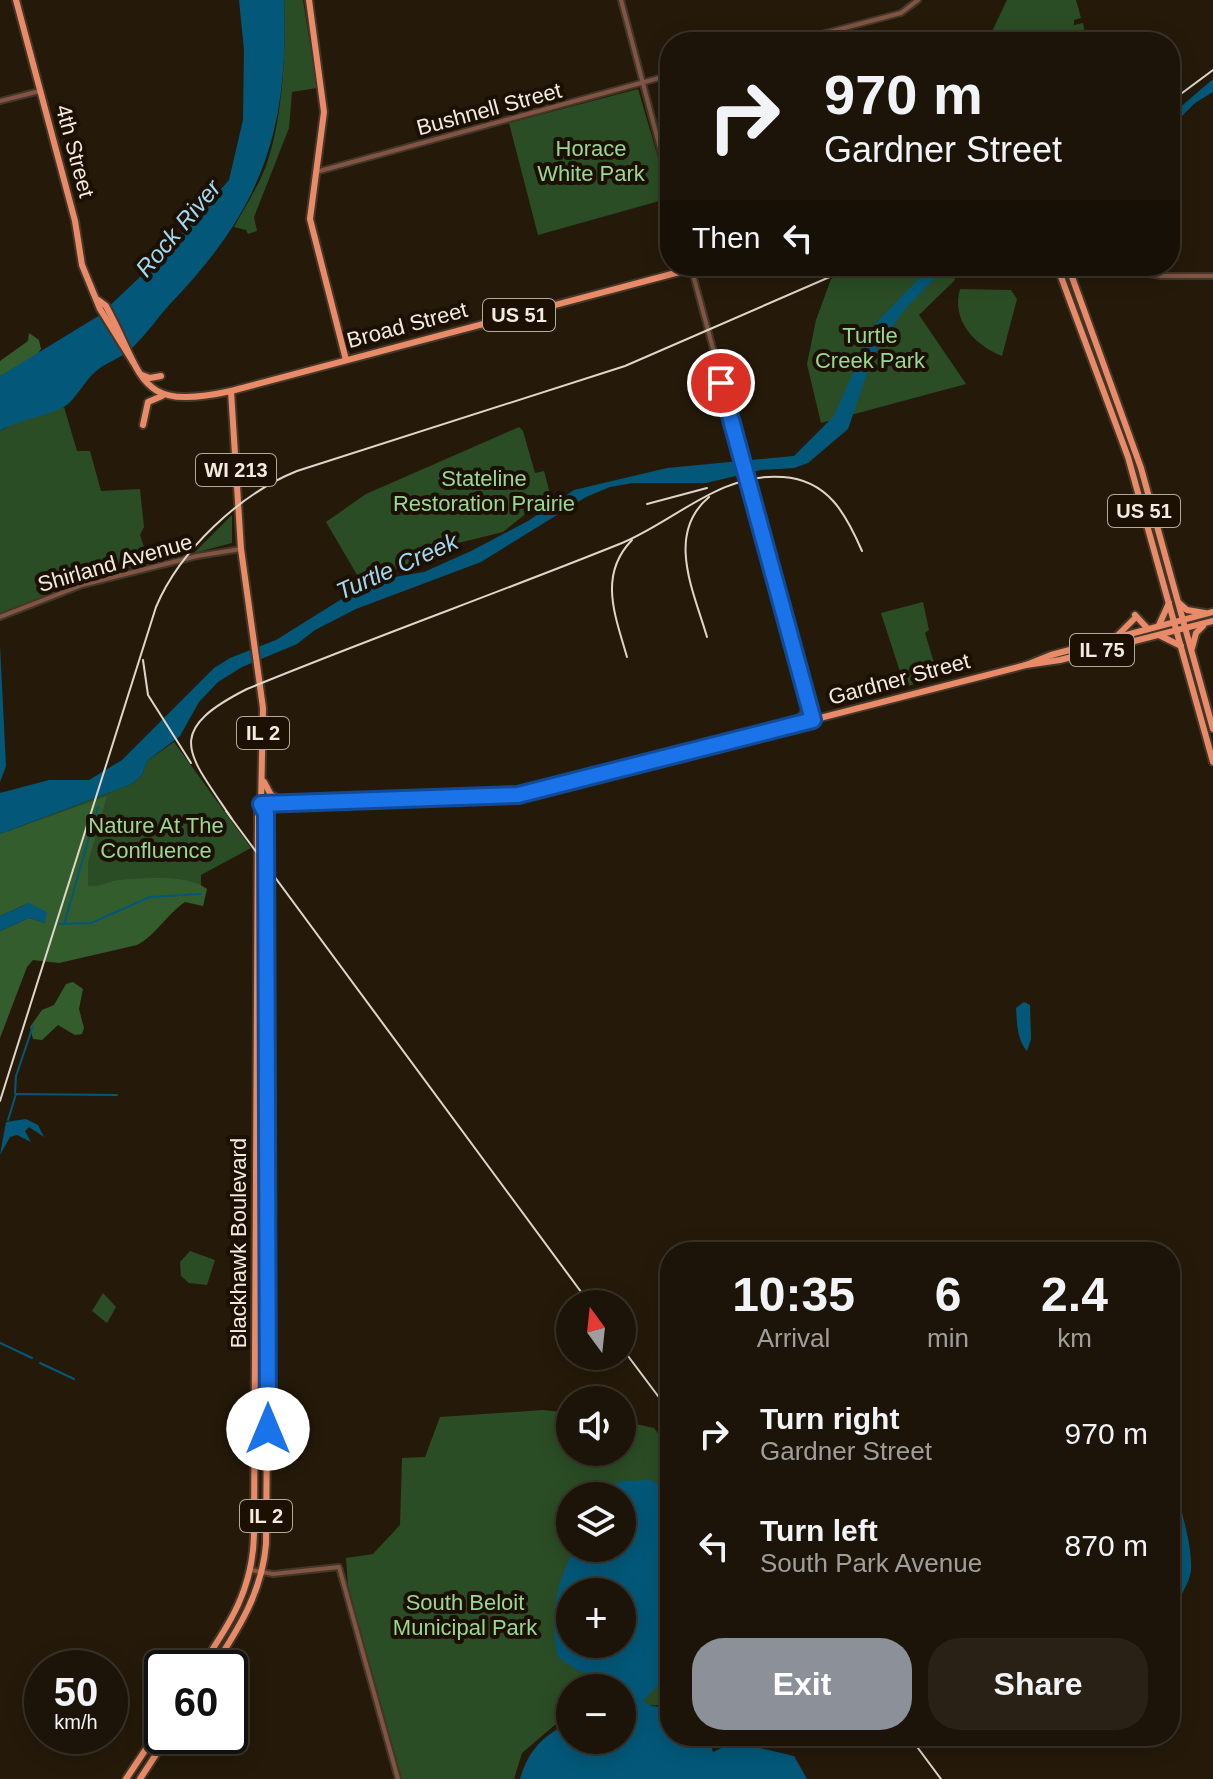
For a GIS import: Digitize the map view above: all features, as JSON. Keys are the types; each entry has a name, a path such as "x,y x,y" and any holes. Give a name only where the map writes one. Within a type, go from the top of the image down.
{"main road":[{"name":"4th Street","path":"16,0 75,221 81,263 139,373"},
{"path":"309,0 324,112 312,229 346,360"},
{"name":"Broad Street","path":"163,396 202,396 231,391 661,276"},
{"name":"US 51","path":"1063,276 1128,457 1169,603 1180,625"},
{"name":"US 51","path":"1072,276 1141,468 1178,603"},
{"path":"139,373 150,378 161,376"},
{"path":"139,373 151,389 163,396"},
{"name":"WI 213","path":"231,391 244,575"},
{"path":"143,425 148,402 163,396"},
{"name":"Blackhawk Boulevard","path":"212,1650 239,1608 251,1570 258,813 261,804 263,708 244,575"},
{"path":"1157,627 1169,603"},
{"path":"1178,603 1190,611 1211,613"},
{"path":"1178,603 1181,647 1213,762"},
{"name":"Gardner Street","path":"1026,665 1037,666 1159,635 1211,613"},
{"path":"1116,637 1135,617 1148,629"},
{"path":"1192,651 1196,633 1210,622"},
{"name":"Gardner Street","path":"261,804 518,795 1026,665 1148,629 1210,622"},
{"path":"1180,625 1192,651 1213,729"},
{"path":"1159,635 1181,647"},
{"path":"262,780 271,795 287,803"},
{"name":"Blackhawk Boulevard","path":"224,1650 250,1607 262,1573 268,1429 269,977 266,814 261,804"},
{"path":"126,1779 144,1752"},
{"path":"140,1779 156,1754"}],"street":[{"path":"621,0 660,147"},
{"path":"827,32 910,9 918,0"},
{"name":"Bushnell Street","path":"316,172 660,78"},
{"path":"0,101 40,91"},
{"path":"693,276 813,720"},
{"path":"1180,276 1213,276"},
{"name":"Shirland Avenue","path":"0,617 96,581 197,556 241,549"},
{"path":"789,726 803,713 807,698"},
{"path":"251,1570 262,1573 311,1572 339,1567 398,1779"}],"green space":[{"path":"284,0 303,0 317,88 292,92 289,128 254,217 257,231 248,234 246,230 234,227 263,174 272,147 284,62"},
{"path":"1007,0 1076,0 1081,18 1074,20 1074,25 1083,23 1085,32 992,32"},
{"name":"Horace White Park","path":"638,89 660,164 660,201 538,235 509,123"},
{"name":"Turtle Creek Park","path":"838,276 954,276 955,280 919,315 966,384 821,423 807,364 816,320 831,279"},
{"path":"960,289 1011,290 1017,299 1002,356 982,345 967,330 959,311"},
{"path":"29,333 39,340 41,349 35,358 0,376 0,361 28,341"},
{"path":"64,407 77,451 90,451 101,491 140,489 144,527 140,535 149,562 69,587 0,614 0,431 21,419"},
{"name":"Stateline Restoration Prairie","path":"519,427 523,431 535,473 544,471 550,494 503,532 446,546 363,585 326,522 366,494"},
{"path":"232,515 232,543 194,553"},
{"path":"923,602 929,630 925,633 938,676 905,687 881,613"},
{"name":"Nature At The Confluence","path":"174,742 251,848 201,875 201,894 47,912 0,894 0,834 132,784 142,775 147,761"},
{"path":"107,796 88,862 88,886 140,878 189,881 207,889 203,906 185,902 137,945 59,963 33,960 27,967 0,1038 0,931 29,918 45,923 29,903 0,916 0,834"},
{"path":"73,982 83,989 79,1009 84,1028 82,1034 75,1035 58,1025 42,1040 33,1039 30,1027 42,1010 54,1005 66,984"},
{"path":"190,1251 215,1260 207,1285 189,1283 181,1276 180,1262"},
{"path":"103,1293 116,1307 107,1323 92,1311"},
{"name":"South Beloit Municipal Park","path":"556,1411 556,1466 636,1466 636,1424 654,1428 660,1436 660,1705 636,1706 636,1674 556,1674 556,1724 522,1753 514,1779 402,1779 348,1586 346,1558 373,1554 400,1525 402,1458 425,1457 440,1417"}],"water":[{"path":"239,0 284,0 281,89 274,128 264,165 248,200 228,234 202,268 131,349 95,372 63,408 0,431 0,376 100,315 163,255 229,180 243,120 244,50"},
{"path":"1213,79 1213,92 1195,103 1180,118 1180,107"},
{"path":"921,276 937,276 904,310 883,340 872,359 848,429 808,463 706,483 633,483 610,487 586,497 481,562 356,609 315,630 297,644 242,667 218,682 199,702 180,736 147,761 142,775 132,784 0,834 0,793 49,780 89,780 122,760 214,668 230,658 276,640 353,592 383,579 424,572 471,551 528,521 574,490 667,468 794,456 834,416 875,324"},
{"path":"0,645 6,766 0,782"},
{"path":"29,903 47,912 45,923 29,918 0,931 0,916"},
{"path":"1024,1002 1030,1005 1031,1039 1027,1051 1019,1037 1017,1025 1016,1008"},
{"path":"26,1119 38,1125 44,1137 29,1127 25,1131 31,1142 17,1135 10,1137 0,1155 6,1122"},
{"path":"651,1480 660,1485 660,1686 643,1701 660,1707 660,1746 711,1746 713,1752 726,1746 751,1746 794,1756 807,1779 520,1779 538,1744 556,1731 556,1754 636,1754 636,1674 591,1674 579,1671 560,1658 636,1658 636,1578 562,1578 569,1562 636,1562 636,1482 619,1482"},
{"path":"1180,1505 1191,1562 1188,1581 1180,1599"},
{"path":"556,1601 556,1648 554,1628"}],"waterway":[{"path":"64,924 98,807"},
{"path":"59,924 91,923 150,897 201,894"},
{"path":"15,1093 16,1076 33,1026"},
{"path":"8,1120 16,1094 117,1095"},
{"path":"0,1343 32,1358"},
{"path":"40,1363 74,1379"}],"railway":[{"path":"1180,95 1213,70"},
{"path":"0,1101 156,607 180,565 214,526 254,494 297,471 625,366 832,276"},
{"path":"232,819 204,777 191,745 193,732 203,718 247,689 622,543 719,490 760,477 799,480 824,492 842,512 862,551"},
{"path":"647,504 707,488"},
{"path":"707,637 690,583 686,546 688,528 709,497"},
{"path":"627,657 614,611 612,581 615,567 632,540"},
{"path":"143,660 148,695 191,763"},
{"path":"226,811 580,1290"},
{"path":"636,1367 660,1399"},
{"path":"916,1746 941,1779"}],"route":[{"path":"268,1429 269,937 266,814 261,804 518,795 813,720 721,383"}],"water label":[{"name":"Rock River","path":"178,228"},
{"name":"Turtle Creek","path":"397,566"}]}
